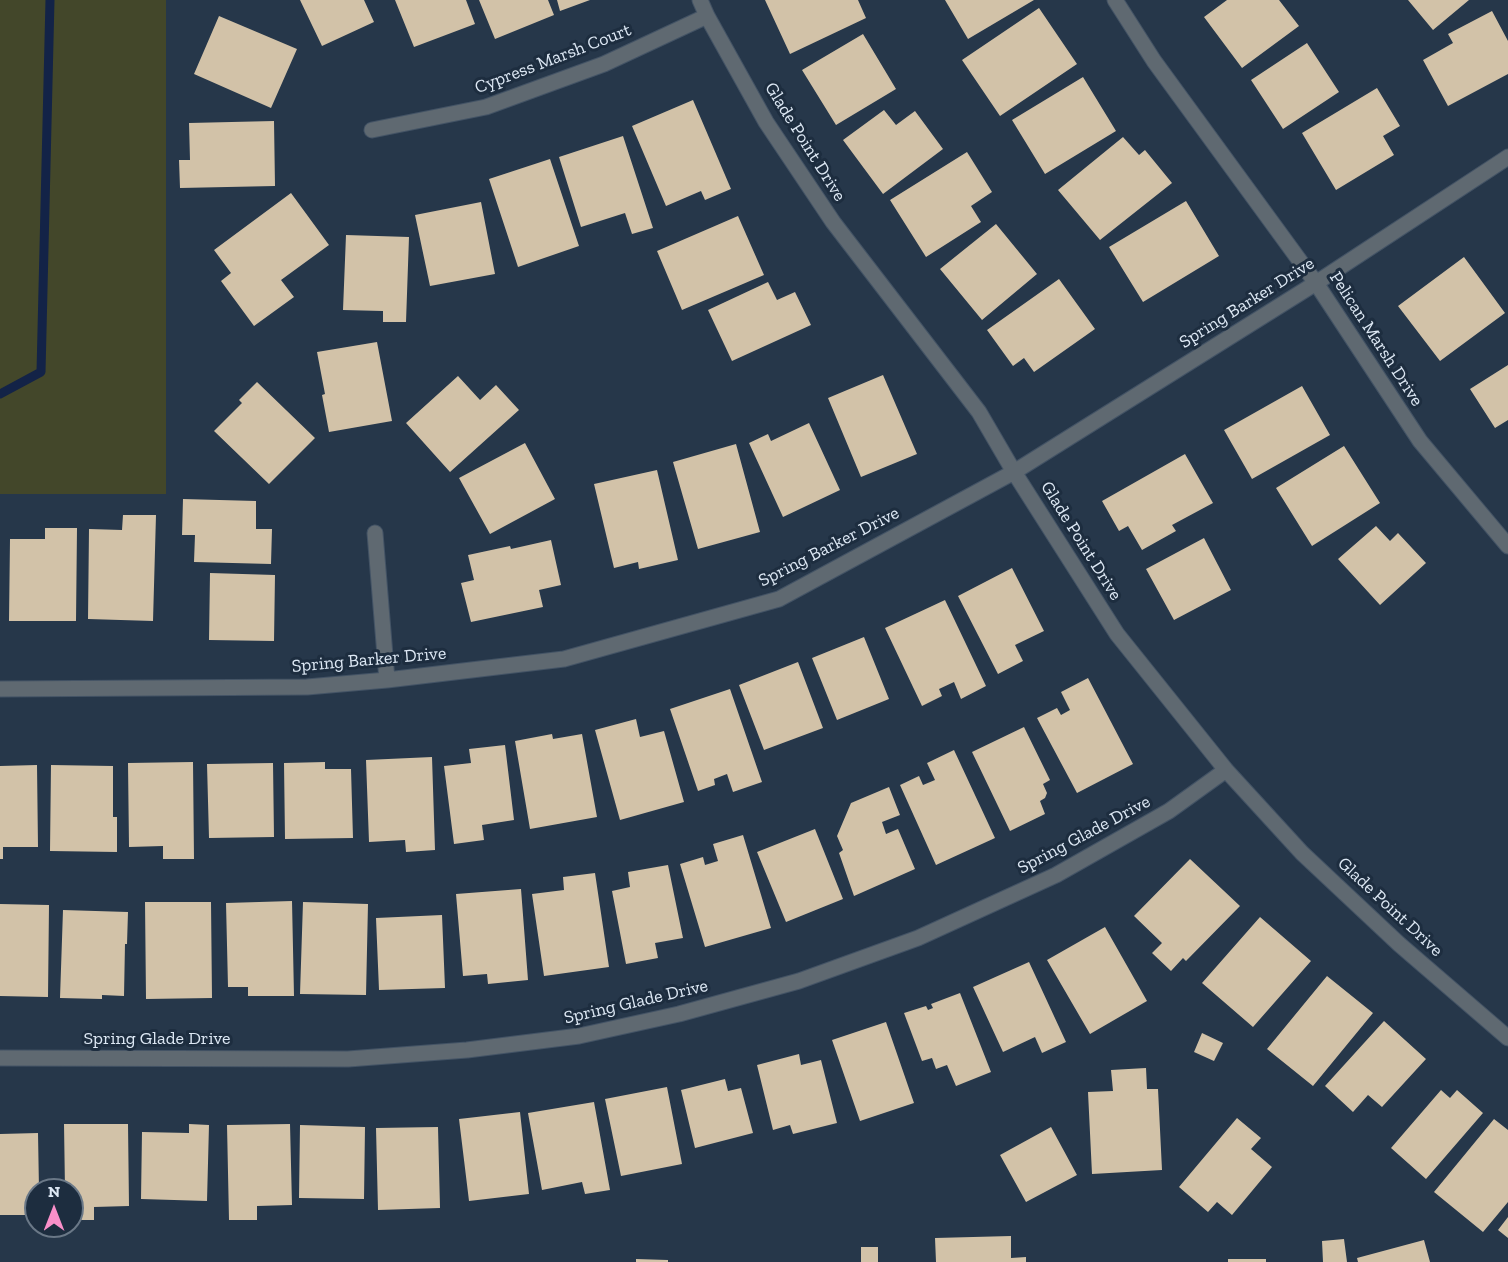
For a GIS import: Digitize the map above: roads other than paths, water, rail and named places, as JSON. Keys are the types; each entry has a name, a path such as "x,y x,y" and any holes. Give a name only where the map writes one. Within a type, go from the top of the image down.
{"street":[{"name":"Glade Point Drive","path":"700,0 766,122 833,222 979,412 1014,472 1117,634 1226,770 1302,853 1399,944 1508,1038"},
{"name":"Pelican Marsh Drive","path":"1115,0 1154,61 1316,283 1420,441 1508,546"},
{"name":"Cypress Marsh Court","path":"372,130 486,107 604,64 707,16"},
{"name":"Spring Barker Drive","path":"0,688 307,687 387,680 564,659 778,599 1014,472 1316,283 1508,157"},
{"path":"375,533 387,680"},
{"name":"Spring Glade Drive","path":"0,1058 348,1059 468,1050 579,1036 679,1014 799,981 918,938 1056,875 1169,811 1226,770"}],"waterway":[{"path":"0,394 41,372 50,0"}]}
